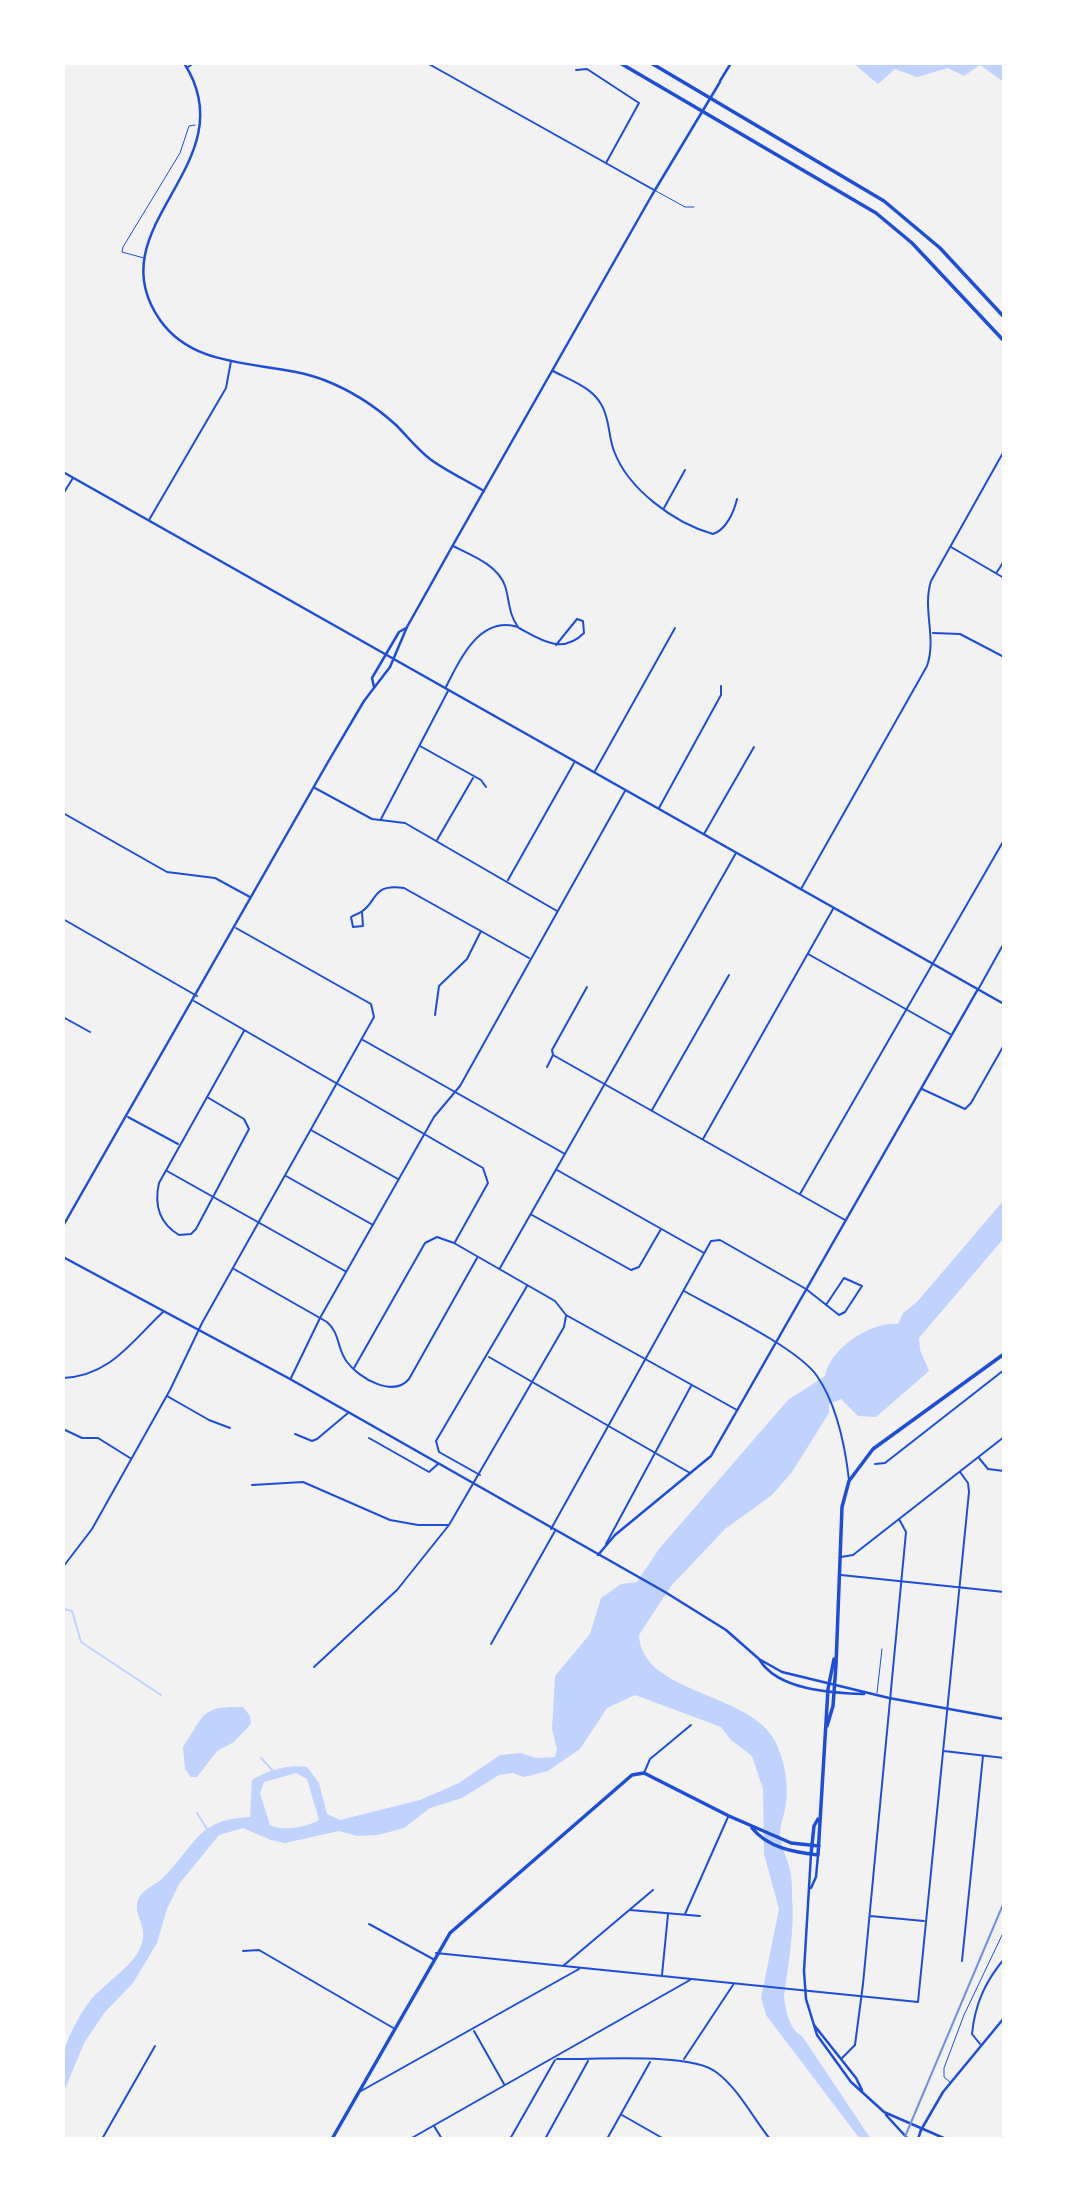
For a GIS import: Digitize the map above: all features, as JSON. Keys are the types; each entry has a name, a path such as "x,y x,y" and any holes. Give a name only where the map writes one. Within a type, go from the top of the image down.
{"main road":[{"path":"184,63 199,97 201,125 193,155 152,229 144,258 149,299 166,327 199,353 296,371 339,386 380,411 429,458 484,491"},
{"path":"620,63 886,220 912,243 1004,341"},
{"path":"650,63 884,201 940,248 1004,317"},
{"path":"63,1227 314,787 374,687 382,681 407,627 453,545 654,190 704,112 730,64"},
{"path":"63,472 1004,1003"},
{"path":"374,687 372,678 399,632 407,627"},
{"path":"598,1555 606,1544 711,1456 978,989"},
{"path":"63,1257 290,1379 474,1486 665,1592 724,1628 759,1659 787,1674 835,1683 869,1694"},
{"path":"827,1726 835,1683 842,1507 849,1481 856,1467 873,1450 1004,1354"},
{"path":"811,1888 816,1877 828,1689 835,1656"},
{"path":"759,1659 766,1671 780,1680 1004,1718"},
{"path":"332,2139 436,1953 463,1921 627,1778 644,1773 783,1840 819,1846"},
{"path":"819,1817 814,1826 811,1854 805,1991 814,2025 829,2054 851,2082 862,2090 908,2139"},
{"path":"750,1826 762,1839 783,1848 818,1855"},
{"path":"918,2139 951,2083 1004,2018"},
{"path":"814,2025 862,2090"},
{"path":"884,2112 946,2139"}],"street":[{"path":"187,68 194,63"},
{"path":"428,63 654,190"},
{"path":"724,63 730,64"},
{"path":"576,70 587,69 639,103 606,163"},
{"path":"149,521 226,388 231,361"},
{"path":"553,370 583,387 598,400 606,414 612,448 624,471 642,495 713,534 720,532 737,499"},
{"path":"802,889 927,666 932,634 928,594 933,575 1004,451"},
{"path":"664,508 685,470"},
{"path":"63,494 73,478"},
{"path":"453,545 498,573 505,586 509,611 518,627"},
{"path":"950,547 1004,578"},
{"path":"997,573 1004,561"},
{"path":"381,819 466,651 483,633 503,625 518,627 556,645 571,643 579,637 585,630 584,622 574,620 556,645"},
{"path":"595,772 674,628"},
{"path":"932,634 960,634 1004,657"},
{"path":"659,808 721,695 722,687"},
{"path":"419,746 474,776 486,787"},
{"path":"704,834 754,747"},
{"path":"507,881 575,761"},
{"path":"436,841 474,776"},
{"path":"314,787 372,819 405,823 558,911"},
{"path":"290,1379 320,1318 424,1134 434,1117 456,1092 626,790"},
{"path":"63,813 165,871 181,876 218,879 251,898"},
{"path":"800,1194 931,962 1004,840"},
{"path":"499,1269 737,852"},
{"path":"362,912 363,926 353,927 351,917 362,912 381,890 404,888 530,959"},
{"path":"702,1140 834,907"},
{"path":"63,919 197,996"},
{"path":"63,1567 92,1529 167,1395 233,1268 374,1017 371,1004 235,927"},
{"path":"435,1015 439,986 467,959 481,930"},
{"path":"978,989 1004,943"},
{"path":"807,954 951,1035"},
{"path":"652,1110 729,975"},
{"path":"547,1066 553,1055 552,1050 587,987"},
{"path":"194,1001 483,1168 488,1179 454,1243"},
{"path":"63,1017 90,1032"},
{"path":"207,1097 244,1119 249,1129 195,1229 191,1234 179,1235 168,1227 158,1208 159,1183 166,1170 244,1031"},
{"path":"362,1039 565,1154"},
{"path":"922,1089 965,1108 971,1103 1004,1045"},
{"path":"553,1055 846,1220"},
{"path":"127,1116 180,1145"},
{"path":"311,1130 398,1180"},
{"path":"166,1170 346,1272"},
{"path":"556,1170 704,1253"},
{"path":"285,1176 373,1225"},
{"path":"531,1215 631,1270 639,1266 661,1228"},
{"path":"354,1368 425,1243 437,1237 454,1243 555,1300 566,1315 737,1410"},
{"path":"491,1644 711,1241 717,1239 806,1289 826,1305 842,1315 862,1286 844,1278 826,1305"},
{"path":"233,1268 320,1318 337,1333 342,1352 354,1368 385,1387 404,1385 478,1257"},
{"path":"480,1475 439,1452 435,1444 527,1286"},
{"path":"683,1291 776,1342 813,1371 831,1404 849,1481"},
{"path":"63,1378 83,1377 99,1371 164,1311"},
{"path":"314,1667 397,1590 449,1525 533,1383 564,1327 566,1315"},
{"path":"488,1357 691,1473"},
{"path":"875,1464 885,1463 1004,1370"},
{"path":"606,1544 692,1385"},
{"path":"167,1395 206,1419 230,1428"},
{"path":"295,1434 312,1441 349,1413"},
{"path":"63,1429 82,1438 98,1438 131,1458"},
{"path":"841,1557 853,1555 1004,1437"},
{"path":"369,1438 429,1472 438,1464"},
{"path":"978,1457 988,1469 1004,1471"},
{"path":"436,1953 918,2002 969,1488 960,1472"},
{"path":"252,1485 303,1482 390,1520 418,1525 449,1525"},
{"path":"841,2059 855,2046 906,1532 900,1519"},
{"path":"840,1575 1004,1592"},
{"path":"644,1773 650,1759 691,1725"},
{"path":"943,1751 1004,1758"},
{"path":"962,1961 983,1756"},
{"path":"685,1913 729,1816"},
{"path":"563,1966 653,1890"},
{"path":"629,1909 700,1916"},
{"path":"661,1977 668,1913"},
{"path":"869,1916 926,1921"},
{"path":"369,1924 433,1959"},
{"path":"243,1951 259,1950 395,2029"},
{"path":"981,2045 972,2034 980,1996 986,1982 1004,1959"},
{"path":"360,2091 473,2031 579,1968"},
{"path":"410,2139 556,2059 691,1980"},
{"path":"683,2061 734,1984"},
{"path":"473,2031 505,2086"},
{"path":"102,2139 155,2046"},
{"path":"556,2059 683,2061 704,2065 719,2074 770,2139"},
{"path":"510,2139 556,2059"},
{"path":"545,2139 589,2060"},
{"path":"607,2139 650,2061"},
{"path":"621,2115 664,2139"},
{"path":"434,2125 442,2139"}],"lane":[{"path":"144,258 122,252 180,153 188,126 201,125"},
{"path":"654,190 685,207 694,207"},
{"path":"877,1695 882,1649"},
{"path":"951,2083 944,2077 944,2068 964,2014 1004,1931"}],"water":[{"path":"853,63 1004,63 1004,82 980,65 964,76 948,68 917,77 895,69 878,84"},
{"path":"1004,1200 1004,1238 919,1338 920,1350 929,1371 876,1417 858,1416 841,1399 829,1404 829,1413 792,1472 772,1495 725,1529 671,1586 639,1635 644,1654 658,1670 676,1682 743,1712 762,1725 775,1741 781,1755 787,1788 780,1834 791,1873 793,1909 784,1997 787,2014 794,2029 802,2036 871,2139 860,2139 766,2015 761,1998 779,1909 764,1854 763,1789 752,1756 731,1740 721,1727 635,1695 607,1708 580,1749 548,1771 524,1777 512,1773 499,1775 462,1798 430,1808 404,1828 378,1835 357,1836 339,1831 285,1843 243,1828 219,1835 179,1884 167,1909 157,1943 133,1983 105,2012 84,2043 63,2094 63,2056 76,2024 90,2001 128,1965 142,1945 143,1930 137,1911 139,1898 163,1878 208,1828 232,1819 250,1817 252,1780 278,1769 307,1767 319,1783 327,1814 340,1820 420,1800 459,1783 500,1755 521,1753 536,1758 555,1757 557,1749 552,1729 555,1676 590,1634 601,1598 621,1584 637,1582 659,1549 788,1400 825,1376 843,1346 876,1327 898,1324 903,1313 917,1302","holes":["296,1773 307,1779 319,1820 294,1828 270,1825 260,1793 264,1782"]},
{"path":"243,1707 250,1716 251,1724 234,1742 217,1751 197,1777 191,1777 185,1769 183,1747 200,1720 218,1708"}],"waterway":[{"path":"63,1609 72,1611 81,1642 161,1695"},
{"path":"261,1758 275,1773"},
{"path":"197,1813 207,1829"}],"railway":[{"path":"904,2139 1004,1902"}]}
